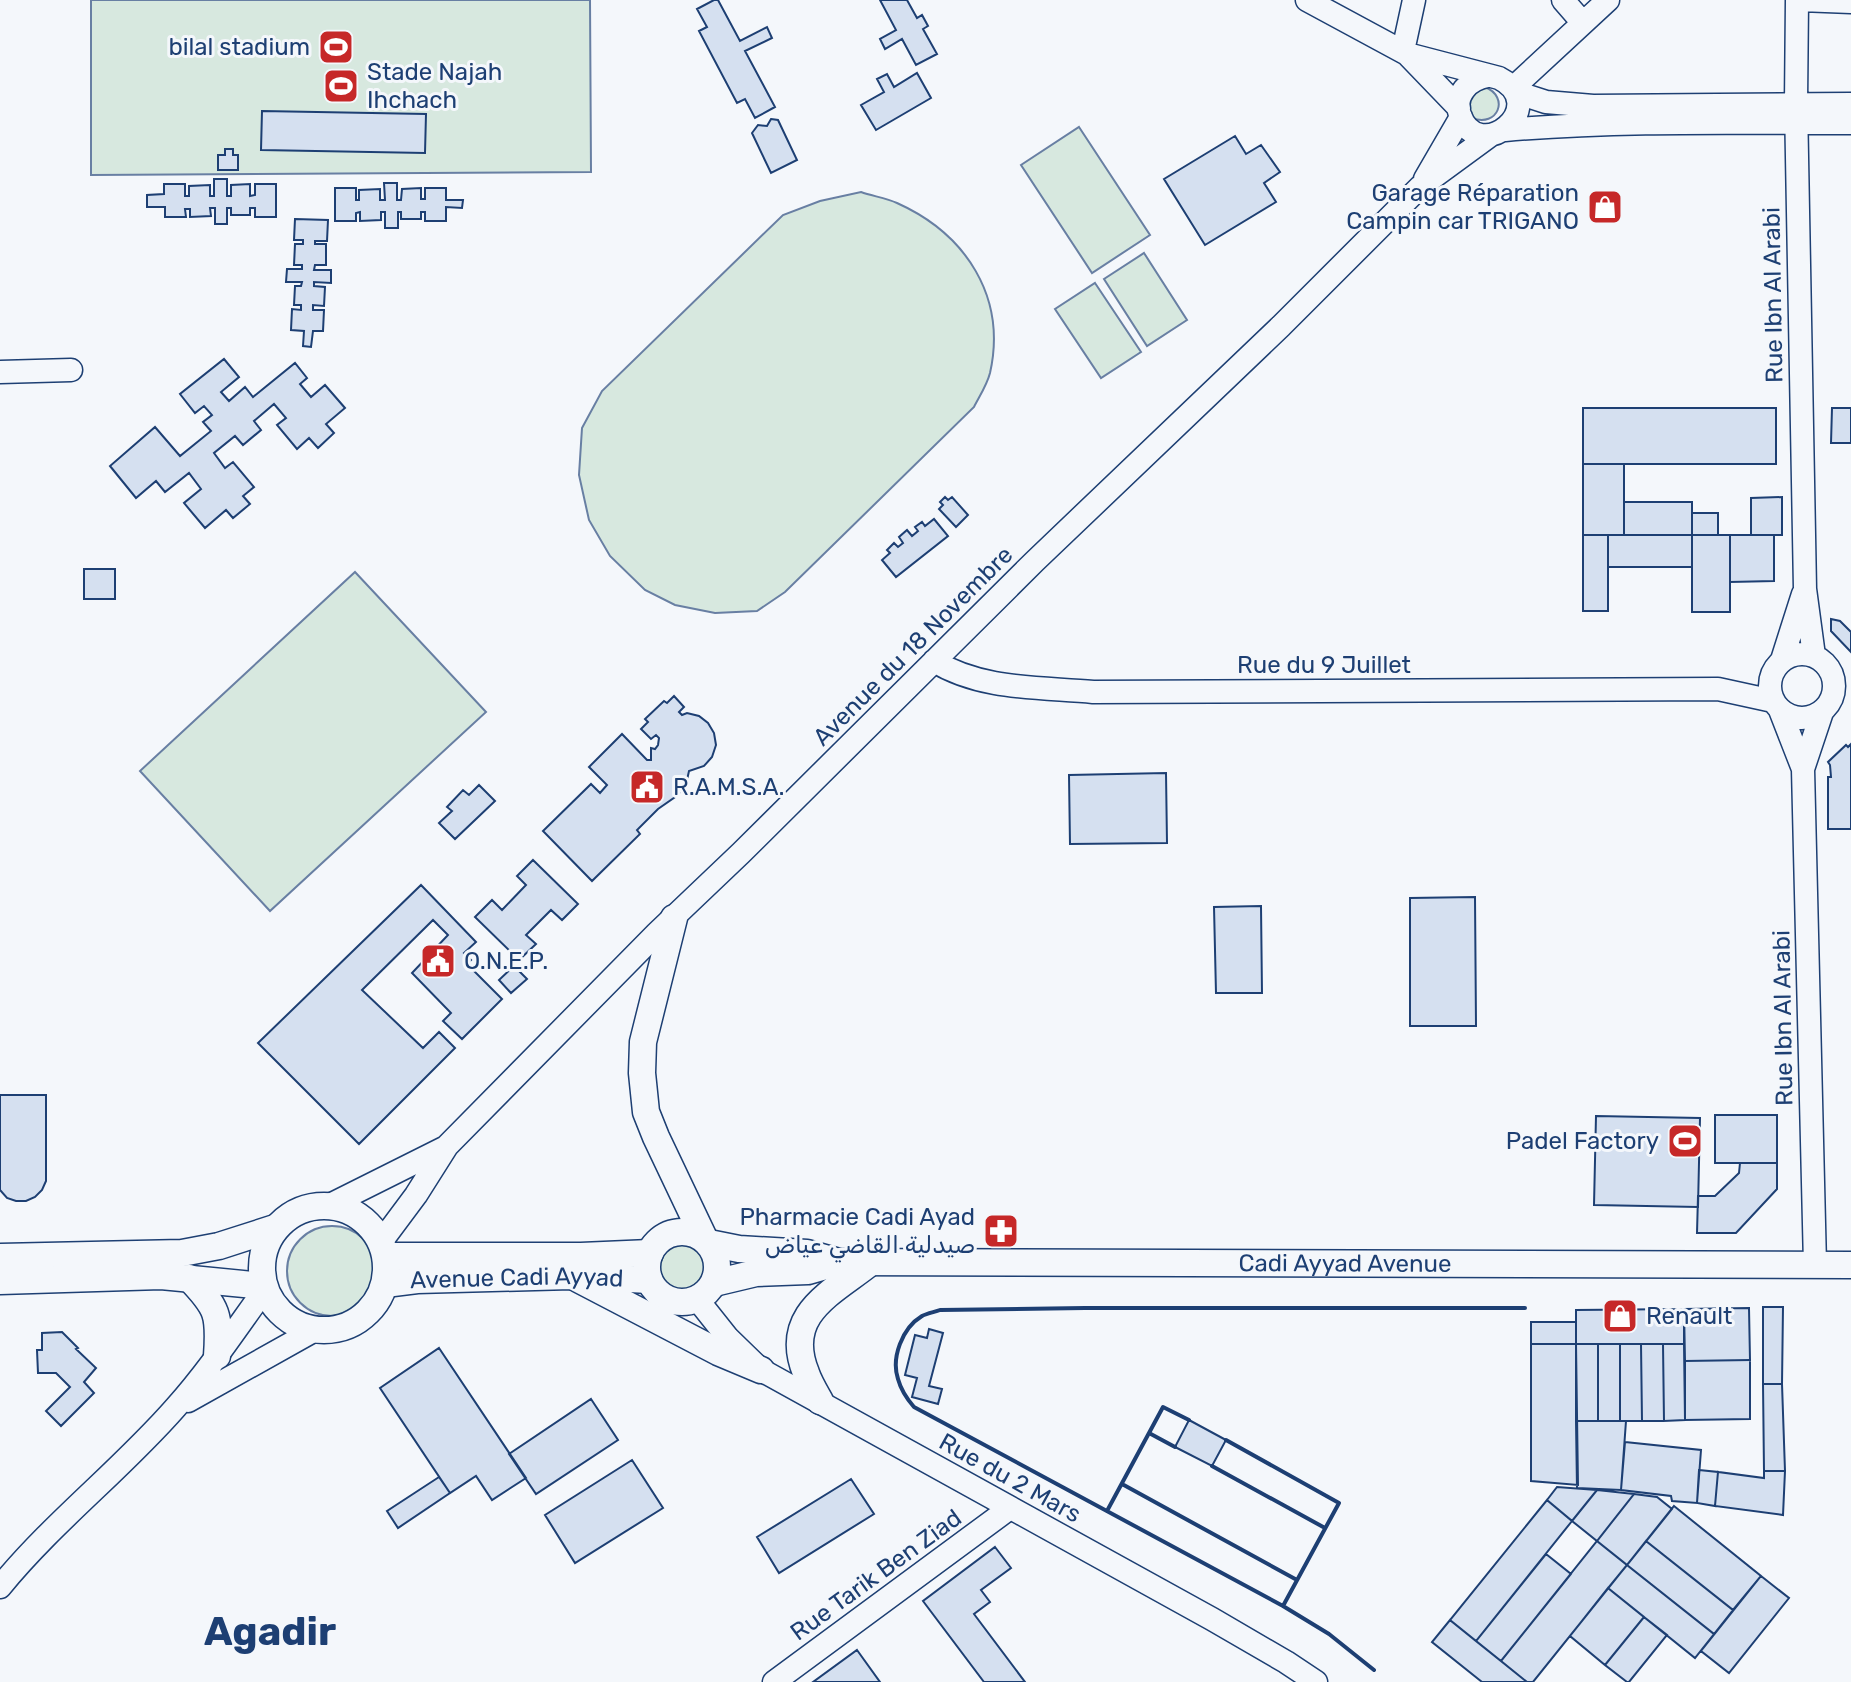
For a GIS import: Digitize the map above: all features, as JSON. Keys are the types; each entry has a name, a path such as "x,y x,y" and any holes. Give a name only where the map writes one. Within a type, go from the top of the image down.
{"main road":[{"path":"674,918 643,1042 642,1073 646,1112 656,1137 718,1262 718,1273 705,1291"},
{"path":"330,1205 351,1211 369,1224 383,1249 385,1284 375,1304 359,1320 338,1329 315,1330 284,1316 273,1304 264,1287 262,1256 275,1228 291,1215 310,1207 330,1205"},
{"path":"0,1257 182,1253 219,1246 275,1228"},
{"path":"679,1231 739,1249 807,1253 839,1262 808,1271 756,1273 705,1291 683,1303 668,1300 656,1292 646,1266 657,1242 679,1231"},
{"name":"Avenue Cadi Ayyad","path":"383,1249 566,1256 650,1253"},
{"name":"Cadi Ayyad Avenue","path":"839,1262 1851,1265"},
{"path":"820,1401 805,1371 800,1352 799,1337 803,1323 823,1300 871,1262"},
{"path":"0,1281 161,1276 264,1287"},
{"path":"571,1276 707,1347 761,1370"},
{"name":"Avenue Cadi Ayyad","path":"385,1284 417,1280 571,1276 649,1280"},
{"path":"189,1278 208,1297 215,1311 219,1327 217,1356"}],"street":[{"path":"1307,0 1405,52 1504,80 1514,90 1546,102 1797,113 1851,123"},
{"path":"1405,52 1414,0"},
{"path":"1563,0 1583,23"},
{"path":"1514,90 1608,0"},
{"path":"1799,0 1851,2"},
{"name":"Rue Ibn Al Arabi","path":"1799,0 1797,113 1805,589 1832,668"},
{"path":"1405,52 1473,131 1711,122 1851,104"},
{"path":"1460,113 1459,98 1463,90 1478,77 1488,76"},
{"path":"1498,132 1511,125 1517,113 1514,90"},
{"name":"Avenue du 18 Novembre","path":"1420,187 1460,113"},
{"name":"Avenue du 18 Novembre","path":"383,1249 447,1146 657,933 1420,187 1498,132"},
{"path":"0,372 71,370"},
{"name":"Rue Ibn Al Arabi","path":"1779,665 1805,589"},
{"path":"1803,654 1832,668 1834,704 1812,717 1801,718 1790,716 1777,705 1770,690 1771,679 1779,665 1792,655 1803,654"},
{"name":"Rue du 9 Juillet","path":"934,661 953,673 990,683 1093,692 1718,689 1777,705"},
{"name":"Rue du 9 Juillet","path":"1718,689 1779,665"},
{"name":"Rue Ibn Al Arabi","path":"1803,769 1834,704"},
{"name":"Rue Ibn Al Arabi","path":"1777,705 1803,769 1815,1265"},
{"name":"Avenue du 18 Novembre","path":"330,1205 447,1146"},
{"path":"0,1587 176,1407 217,1356 264,1287"},
{"name":"Rue du 2 Mars","path":"705,1291 728,1338 761,1370 1225,1626 1316,1682"},
{"path":"176,1407 315,1330"},
{"name":"Rue Tarik Ben Ziad","path":"774,1682 1010,1508"}],"shaded area":[{"name":"Stade Najah Ihchach","path":"91,0 590,0 591,172 91,175"},
{"path":"1485,87 1497,97 1498,110 1489,119 1472,118 1467,95"},
{"path":"1079,127 1150,235 1092,273 1021,165"},
{"path":"861,192 893,201 922,216 961,250 976,271 992,319 994,345 987,382 974,407 785,592 757,611 715,613 675,605 645,590 610,556 589,520 579,475 582,428 602,391 783,215 820,201"},
{"path":"1144,253 1187,320 1147,346 1104,279"},
{"path":"1095,283 1141,352 1101,378 1055,309"},
{"path":"355,572 486,712 270,911 140,771"},
{"path":"332,1226 349,1230 364,1239 373,1254 377,1271 373,1288 364,1303 349,1312 332,1316 315,1312 300,1303 291,1288 287,1271 291,1254 300,1239 315,1230"},
{"path":"683,1236 695,1238 704,1245 711,1254 711,1278 704,1287 695,1294 683,1296 671,1294 662,1287 655,1278 653,1266 655,1254 662,1245 671,1238"}],"building":[{"path":"718,0 740,41 767,27 772,38 745,51 775,107 755,118 745,99 737,103 699,31 707,27 697,9"},
{"path":"880,0 907,0 917,18 922,15 928,26 923,29 937,54 916,65 902,39 885,49 880,39 896,30"},
{"path":"917,73 931,98 876,130 861,105 884,92 877,79 887,74 894,87"},
{"path":"262,111 426,114 425,153 261,150"},
{"path":"771,119 778,120 797,160 771,173 752,133 758,125 767,126"},
{"path":"1235,136 1246,154 1261,145 1280,172 1264,183 1276,202 1205,245 1164,179"},
{"path":"225,149 233,149 233,155 238,155 238,170 218,170 218,155 225,155"},
{"path":"214,179 227,179 227,196 231,196 231,185 250,184 250,196 255,195 255,184 276,184 276,217 255,217 255,208 250,208 250,215 231,215 231,208 227,208 227,224 215,224 215,208 210,208 211,216 190,217 190,209 185,209 186,217 165,217 165,207 147,207 147,195 164,194 164,184 185,184 185,196 189,196 189,186 210,185 210,196 214,196"},
{"path":"384,183 397,183 397,200 401,200 402,189 421,188 421,199 425,199 425,188 446,188 446,200 463,200 462,208 446,207 446,221 425,221 425,212 421,212 421,219 401,219 401,212 398,212 398,228 385,228 385,212 381,212 381,220 360,221 360,212 356,213 356,221 335,221 335,188 356,188 356,200 359,200 359,190 380,189 380,200 385,200"},
{"path":"295,219 328,220 327,241 315,241 315,244 326,244 326,265 315,265 314,270 331,270 331,283 314,282 314,286 325,287 324,306 313,305 313,310 324,310 323,331 313,331 311,347 303,346 304,331 291,330 292,309 301,310 301,305 294,305 295,286 301,286 302,282 286,282 287,269 302,269 302,265 294,265 295,244 303,244 303,240 294,240"},
{"path":"224,359 239,377 221,392 229,401 245,387 253,397 295,363 307,378 300,384 311,397 325,385 345,408 326,424 334,433 318,448 309,438 297,449 277,425 286,418 274,404 254,421 261,430 243,445 235,436 214,453 225,468 233,462 254,487 243,496 250,504 233,518 226,510 205,528 184,503 201,489 189,473 165,492 156,481 136,498 110,466 155,427 180,456 211,431 203,422 212,415 204,406 195,413 180,394"},
{"path":"1583,408 1776,408 1776,464 1583,464"},
{"path":"1832,408 1851,408 1851,443 1831,443"},
{"path":"1583,464 1624,464 1624,535 1583,535"},
{"path":"945,497 948,500 952,497 968,515 956,527 939,509"},
{"path":"1782,497 1782,535 1751,535 1751,498"},
{"path":"1624,502 1692,502 1692,535 1624,535"},
{"path":"1692,513 1718,513 1718,535 1692,535"},
{"path":"934,519 948,536 896,577 882,560 890,553 887,550 894,543 898,547 903,543 899,537 907,530 912,536 918,531 915,527 922,522 925,526"},
{"path":"1583,535 1608,535 1608,611 1583,611"},
{"path":"1608,535 1692,535 1692,567 1608,567"},
{"path":"1692,535 1730,535 1730,612 1692,612"},
{"path":"1730,535 1774,535 1774,581 1730,582"},
{"path":"84,569 115,569 115,599 84,599"},
{"path":"1831,619 1840,621 1851,632 1851,652 1831,631"},
{"path":"674,696 684,707 679,712 682,715 699,716 708,723 716,745 712,757 704,766 689,771 678,795 637,830 640,834 592,881 543,831 591,784 600,793 607,785 589,767 622,734 647,760 651,760 651,748 655,749 659,738 656,735 651,739 641,729 648,722 645,719"},
{"path":"1851,744 1851,829 1828,829 1828,777 1831,777 1828,762"},
{"path":"1166,773 1167,843 1070,844 1069,775"},
{"path":"479,785 495,801 455,839 439,823 452,811 447,807 463,790 469,795"},
{"path":"533,860 578,904 562,920 551,910 526,935 536,944 519,960 475,917 492,900 502,910 526,885 517,876"},
{"path":"421,885 476,942 464,953 471,960 467,964 502,999 462,1039 443,1021 451,1013 412,973 448,935 433,920 362,990 423,1048 439,1032 455,1048 359,1144 258,1043"},
{"path":"1475,897 1476,1026 1410,1026 1410,898"},
{"path":"1261,906 1262,993 1216,993 1214,907"},
{"path":"514,966 527,979 511,993 499,980"},
{"path":"0,1095 46,1095 46,1181 35,1197 26,1201 7,1198 0,1190"},
{"path":"1715,1115 1777,1115 1777,1163 1715,1163"},
{"path":"1596,1116 1700,1118 1698,1207 1594,1205"},
{"path":"1740,1163 1777,1163 1777,1189 1736,1233 1697,1233 1698,1196 1715,1196 1739,1173"},
{"path":"1763,1307 1783,1307 1782,1384 1763,1384"},
{"path":"1749,1308 1750,1360 1685,1361 1684,1309"},
{"path":"1684,1309 1684,1344 1576,1344 1576,1310"},
{"path":"1531,1322 1576,1322 1576,1344 1531,1344"},
{"path":"929,1329 943,1333 929,1386 942,1389 938,1404 912,1397 917,1378 905,1375 915,1335 927,1338"},
{"path":"62,1332 96,1368 84,1382 94,1393 61,1426 46,1411 70,1387 56,1373 38,1373 37,1350 42,1350 42,1333"},
{"path":"1531,1344 1576,1344 1578,1485 1531,1481"},
{"path":"1576,1344 1598,1344 1598,1421 1576,1421"},
{"path":"1598,1344 1620,1344 1620,1421 1598,1421"},
{"path":"1620,1344 1641,1344 1642,1421 1620,1421"},
{"path":"1641,1344 1663,1344 1664,1421 1642,1421"},
{"path":"1663,1344 1684,1344 1685,1420 1664,1421"},
{"path":"439,1348 526,1478 492,1500 476,1476 450,1493 380,1388"},
{"path":"1750,1360 1750,1419 1685,1420 1685,1361"},
{"path":"1763,1384 1782,1384 1785,1471 1764,1471"},
{"path":"591,1399 618,1440 536,1494 509,1454"},
{"path":"1189,1420 1226,1440 1212,1466 1175,1447"},
{"path":"1576,1421 1626,1421 1621,1490 1577,1488"},
{"path":"1625,1442 1701,1450 1697,1503 1672,1501 1671,1496 1621,1490"},
{"path":"632,1460 663,1508 575,1563 545,1515"},
{"path":"1699,1470 1718,1472 1715,1506 1697,1503"},
{"path":"1764,1471 1785,1471 1783,1515 1715,1506 1718,1472 1764,1478"},
{"path":"439,1477 450,1493 398,1528 387,1511"},
{"path":"851,1479 874,1514 779,1573 757,1537"},
{"path":"1557,1487 1597,1490 1572,1521 1547,1500"},
{"path":"1597,1490 1634,1494 1597,1541 1572,1521"},
{"path":"1634,1494 1657,1497 1672,1509 1627,1565 1597,1541"},
{"path":"1547,1500 1572,1521 1476,1641 1450,1620"},
{"path":"1674,1506 1761,1576 1733,1610 1646,1541"},
{"path":"1597,1541 1627,1565 1533,1682 1527,1682 1501,1661"},
{"path":"1646,1541 1733,1610 1714,1634 1627,1565"},
{"path":"995,1547 1011,1568 981,1590 990,1602 974,1614 1025,1682 984,1682 923,1601"},
{"path":"1546,1554 1571,1574 1501,1661 1476,1641"},
{"path":"1627,1565 1714,1634 1695,1658 1608,1588"},
{"path":"1761,1576 1789,1598 1729,1673 1701,1651"},
{"path":"1608,1588 1644,1617 1605,1665 1570,1636"},
{"path":"1644,1617 1667,1635 1627,1682 1605,1665"},
{"path":"1450,1620 1527,1682 1482,1682 1432,1642"},
{"path":"857,1650 880,1682 813,1682"}],"wall":[{"path":"1374,1670 1329,1634 1283,1606 914,1407 904,1394 896,1371 900,1344 915,1321 940,1310 1525,1308"},
{"path":"1107,1511 1163,1407 1189,1420"},
{"path":"1149,1433 1175,1447"},
{"path":"1226,1440 1339,1503 1283,1606"},
{"path":"1212,1466 1325,1528"},
{"path":"1122,1484 1297,1580"}],"place":[{"name":"bilal stadium","path":"336,47"},
{"name":"Stade Najah Ihchach","path":"341,86"},
{"name":"Garage Réparation Campin car TRIGANO","path":"1605,207"},
{"name":"R.A.M.S.A.","path":"647,787"},
{"name":"O.N.E.P.","path":"438,961"},
{"name":"Padel Factory","path":"1685,1141"},
{"name":"Pharmacie Cadi Ayad صيدلية القاضي عياض","path":"1001,1231"},
{"name":"Renault","path":"1620,1316"}],"district":[{"name":"Agadir","path":"270,1631"}]}
